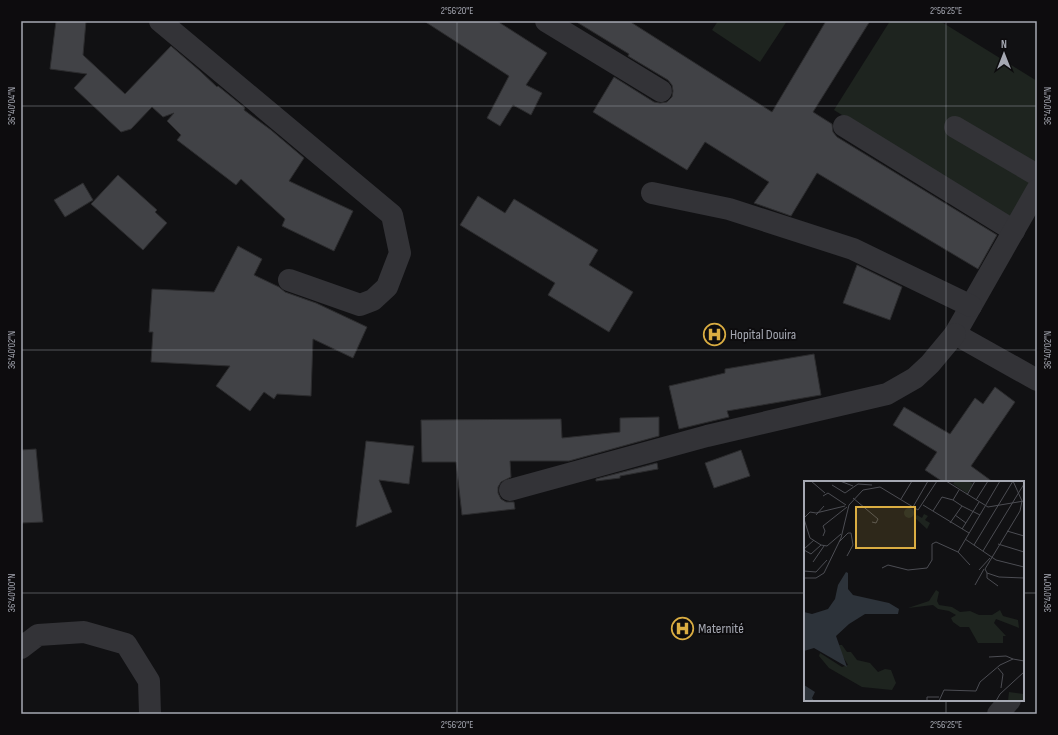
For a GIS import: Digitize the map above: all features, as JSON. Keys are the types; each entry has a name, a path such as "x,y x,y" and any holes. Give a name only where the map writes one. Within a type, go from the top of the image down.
{"street":[{"path":"160,21 392,215 400,253 387,287 373,300 360,305 288,280"},
{"path":"546,21 661,91"},
{"path":"844,126 1014,231"},
{"path":"955,127 1037,175"},
{"path":"510,490 707,436 887,394 915,378 930,364 955,334 1037,190"},
{"path":"652,193 729,209 853,249 971,306"},
{"path":"955,334 1037,380"},
{"path":"21,648 38,635 84,632 126,644 149,681 150,714"},
{"path":"998,714 1009,701"}],"shaded area":[{"path":"718,21 787,21 760,62 712,30"},
{"path":"890,21 940,21 1037,81 1037,180 1011,221 834,110"}],"building":[{"path":"56,21 86,21 83,55 125,94 171,46 217,87 218,86 245,108 244,110 271,130 304,158 289,181 353,211 334,251 282,226 285,219 241,179 236,185 177,140 181,135 167,121 174,113 163,117 152,107 131,129 121,132 74,88 87,74 50,69"},
{"path":"424,21 497,21 547,53 526,85 542,93 531,115 513,105 500,126 487,118 509,76"},
{"path":"575,21 629,21 772,112 826,21 870,21 813,112 832,124 833,132 837,137 997,235 978,269 817,173 791,216 754,203 769,182 705,142 687,170 593,112 614,77 654,102 660,103 667,102 672,97 672,85 668,80 628,56 629,54"},
{"path":"118,175 157,210 155,212 167,223 143,250 91,204"},
{"path":"83,183 93,200 65,217 54,200"},
{"path":"478,196 505,213 514,199 598,250 589,265 633,292 609,332 548,295 555,283 460,225"},
{"path":"238,246 262,259 254,275 279,287 285,292 316,303 367,327 353,358 313,339 311,396 277,394 274,399 264,392 250,411 216,386 230,366 151,362 153,332 149,332 152,289 214,292"},
{"path":"857,265 902,287 890,320 843,303"},
{"path":"814,354 821,395 727,411 729,417 679,429 669,386 725,373 725,369"},
{"path":"995,387 1015,402 971,466 992,481 942,481 925,470 937,452 893,425 904,407 950,434 975,398 983,404"},
{"path":"659,417 659,436 569,461 510,461 511,477 501,482 498,487 498,493 501,499 506,502 514,502 515,509 462,515 456,462 422,462 421,420 561,419 562,438 620,432 620,418"},
{"path":"366,441 414,446 409,484 379,480 392,512 356,527"},
{"path":"36,449 43,522 21,523 21,450"},
{"path":"741,450 750,476 714,488 705,463"},
{"path":"657,463 658,469 620,476 620,478 596,481 596,479"}],"place":[{"name":"Hopital Douira","path":"715,334"},
{"name":"Maternité","path":"683,628"}]}
